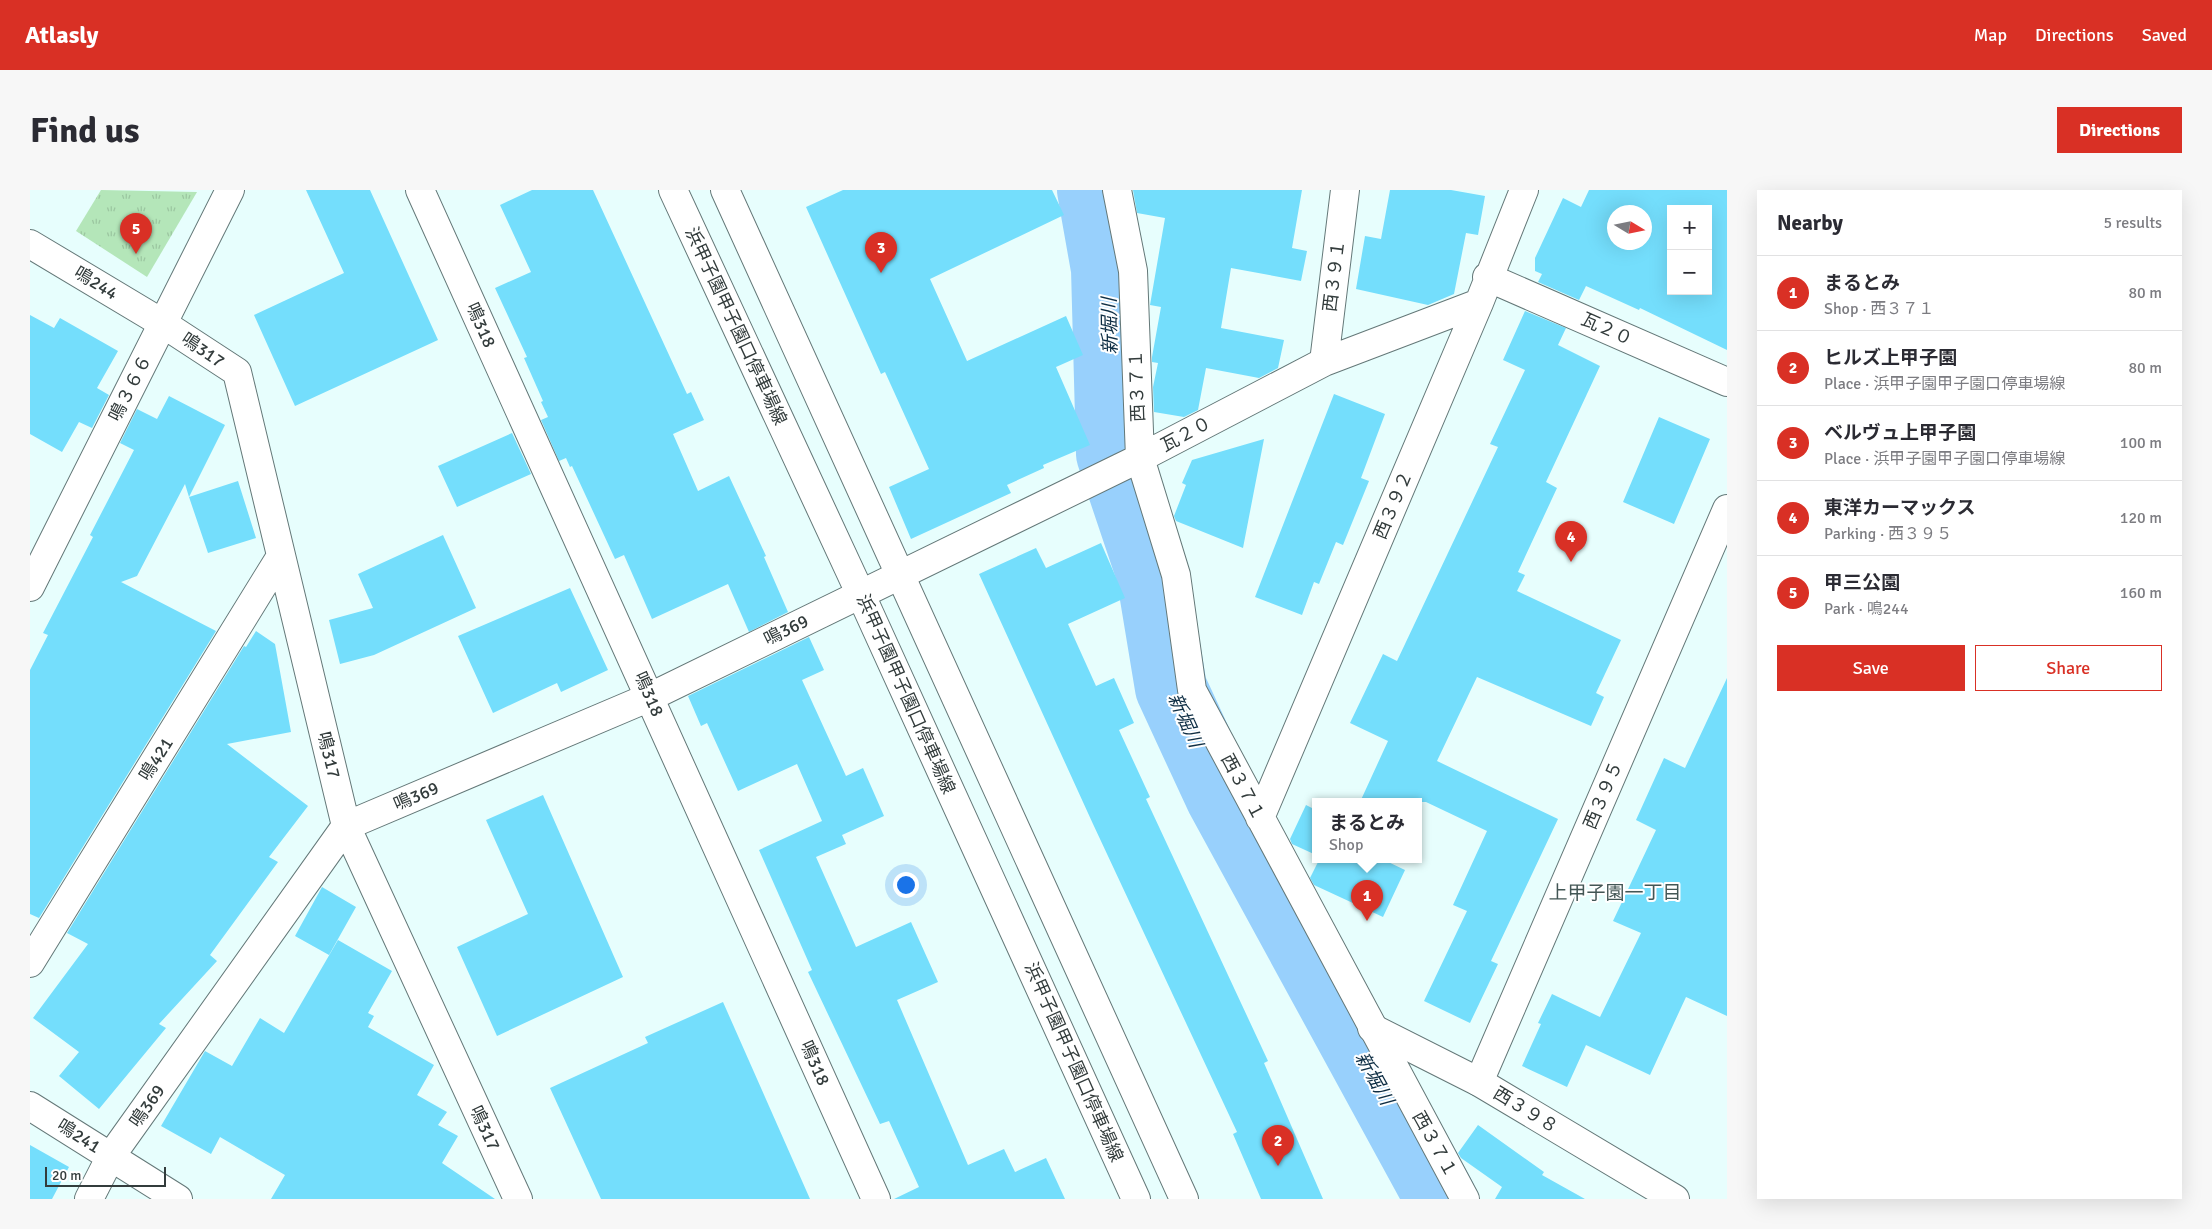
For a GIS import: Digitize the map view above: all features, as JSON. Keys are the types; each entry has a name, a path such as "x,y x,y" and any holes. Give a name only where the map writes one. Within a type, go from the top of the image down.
{"street":[{"name":"鳴３６６","path":"30,587 230,190"},
{"name":"鳴318","path":"420,190 876,1199"},
{"name":"浜甲子園甲子園口停車場線","path":"673,190 861,595 1136,1199"},
{"path":"725,190 899,577 1184,1199"},
{"name":"西３７１","path":"1117,190 1133,271 1124,466 1176,575 1192,690 1465,1199"},
{"name":"西３９１","path":"1324,362 1345,190"},
{"name":"西３９２","path":"1260,818 1479,302 1487,276 1524,190"},
{"name":"鳴244","path":"30,244 162,323"},
{"name":"瓦２０","path":"1487,276 1727,382"},
{"name":"瓦２０","path":"899,577 1124,466 1324,362 1479,302"},
{"name":"鳴317","path":"162,323 237,372 346,826 518,1199"},
{"name":"西３９５","path":"1479,1082 1727,509"},
{"name":"鳴421","path":"30,963 281,556"},
{"name":"鳴369","path":"89,1199 111,1156 346,826 650,697 899,577"},
{"name":"西３９８","path":"1372,1028 1479,1082 1675,1199"},
{"name":"鳴241","path":"30,1106 178,1199"}],"green space":[{"path":"101,190 197,192 147,277 76,231"}],"building":[{"path":"306,190 370,190 438,340 295,406 254,315 344,273"},
{"path":"532,190 593,190 687,394 691,392 704,420 673,434 698,491 729,476 766,556 764,557 788,612 749,632 728,584 652,619 624,555 615,559 572,466 570,467 566,458 559,461 541,420 548,417 524,358 527,357 495,288 531,272 500,205"},
{"path":"843,190 1052,190 1064,215 930,279 967,361 1066,316 1083,355 1056,367 1090,445 1043,465 1044,468 1007,485 1011,493 911,539 889,487 929,469 885,372 881,374 806,207"},
{"path":"1133,190 1302,190 1292,248 1307,251 1301,281 1231,268 1221,328 1284,340 1278,368 1259,378 1206,368 1198,410 1184,417 1154,412 1153,387 1158,363 1152,362 1152,357 1161,307 1150,305 1165,218 1137,213"},
{"path":"1390,190 1451,190 1485,196 1478,235 1466,233 1454,294 1428,305 1356,289 1365,236 1381,239"},
{"path":"1589,190 1727,190 1727,350 1640,308 1639,310 1586,286 1579,300 1538,282 1542,274 1535,271 1535,258 1563,198 1581,207"},
{"path":"1525,311 1566,328 1558,345 1600,366 1546,482 1557,488 1518,572 1525,575 1517,591 1621,640 1596,693 1604,697 1591,726 1477,677 1437,761 1558,819 1491,961 1498,964 1470,1023 1424,1001 1467,911 1453,905 1487,831 1426,802 1422,802 1422,798 1362,798 1388,741 1350,723 1383,654 1397,661 1498,447 1490,444 1525,370 1503,360"},
{"path":"30,315 54,328 60,318 118,351 97,388 109,395 92,428 79,422 62,452 30,434"},
{"path":"1334,394 1385,414 1361,478 1369,481 1343,545 1336,542 1319,584 1314,582 1302,615 1255,597"},
{"path":"169,396 225,425 189,497 185,484 137,576 121,582 216,631 39,918 30,914 30,670 48,635 43,633 93,537 90,535 134,450 120,443 137,409 157,419"},
{"path":"1659,417 1710,439 1674,524 1623,502"},
{"path":"512,433 531,474 457,507 438,466"},
{"path":"1264,439 1243,548 1176,521 1174,516 1186,485 1182,483 1192,460"},
{"path":"238,481 256,538 208,553 189,497"},
{"path":"443,535 476,608 374,655 340,664 329,620 373,608 358,574"},
{"path":"1101,543 1125,598 1068,624 1096,686 1114,678 1134,723 1119,730 1150,797 1146,799 1268,1061 1264,1063 1323,1199 1261,1199 1233,1134 1237,1132 979,574 1036,548 1046,568"},
{"path":"570,588 608,670 561,692 557,683 493,713 458,636"},
{"path":"256,631 275,644 291,732 227,744 308,806 269,857 278,862 210,955 217,961 159,1024 166,1028 99,1109 59,1076 79,1052 33,1018 88,944 67,933 244,646 246,647"},
{"path":"809,637 824,670 802,680 846,776 863,768 884,816 842,835 846,844 816,857 856,947 911,922 938,982 897,1000 968,1165 1004,1149 1015,1172 1046,1158 1065,1199 894,1199 919,1187 889,1121 880,1124 808,972 812,970 759,850 822,821 797,764 738,791 707,723 701,726 688,696"},
{"path":"1727,678 1727,1016 1686,997 1650,1075 1586,1045 1567,1087 1522,1066 1541,1024 1538,1023 1552,994 1600,1017 1641,933 1613,921 1656,830 1636,820 1664,758 1685,768"},
{"path":"543,795 623,977 497,1036 457,947 528,914 486,820"},
{"path":"1306,805 1312,808 1312,853 1292,844 1290,839"},
{"path":"1318,863 1390,863 1405,870 1383,917 1314,885 1310,878"},
{"path":"322,887 356,907 329,955 295,936"},
{"path":"338,940 392,971 368,1013 374,1016 368,1027 434,1065 417,1095 447,1112 438,1125 458,1136 442,1163 495,1199 271,1199 285,1175 220,1137 211,1154 161,1126 205,1051 232,1066 260,1018 284,1033"},
{"path":"723,1002 810,1199 601,1199 550,1088 648,1043 645,1037"},
{"path":"1478,1125 1544,1172 1542,1175 1585,1199 1495,1199 1502,1187 1461,1158 1458,1153"},
{"path":"30,1145 69,1167 52,1199 30,1199"}],"waterway":[{"name":"新堀川","path":"1093,190 1107,269 1112,454 1152,573 1171,688 1221,796 1441,1199"}],"place":[{"name":"甲三公園","path":"136,254"},
{"name":"ベルヴュ上甲子園","path":"881,273"},
{"name":"東洋カーマックス","path":"1571,562"},
{"name":"まるとみ","path":"1367,921"},
{"name":"ヒルズ上甲子園","path":"1278,1166"}],"district":[{"name":"上甲子園一丁目","path":"1615,892"}]}
